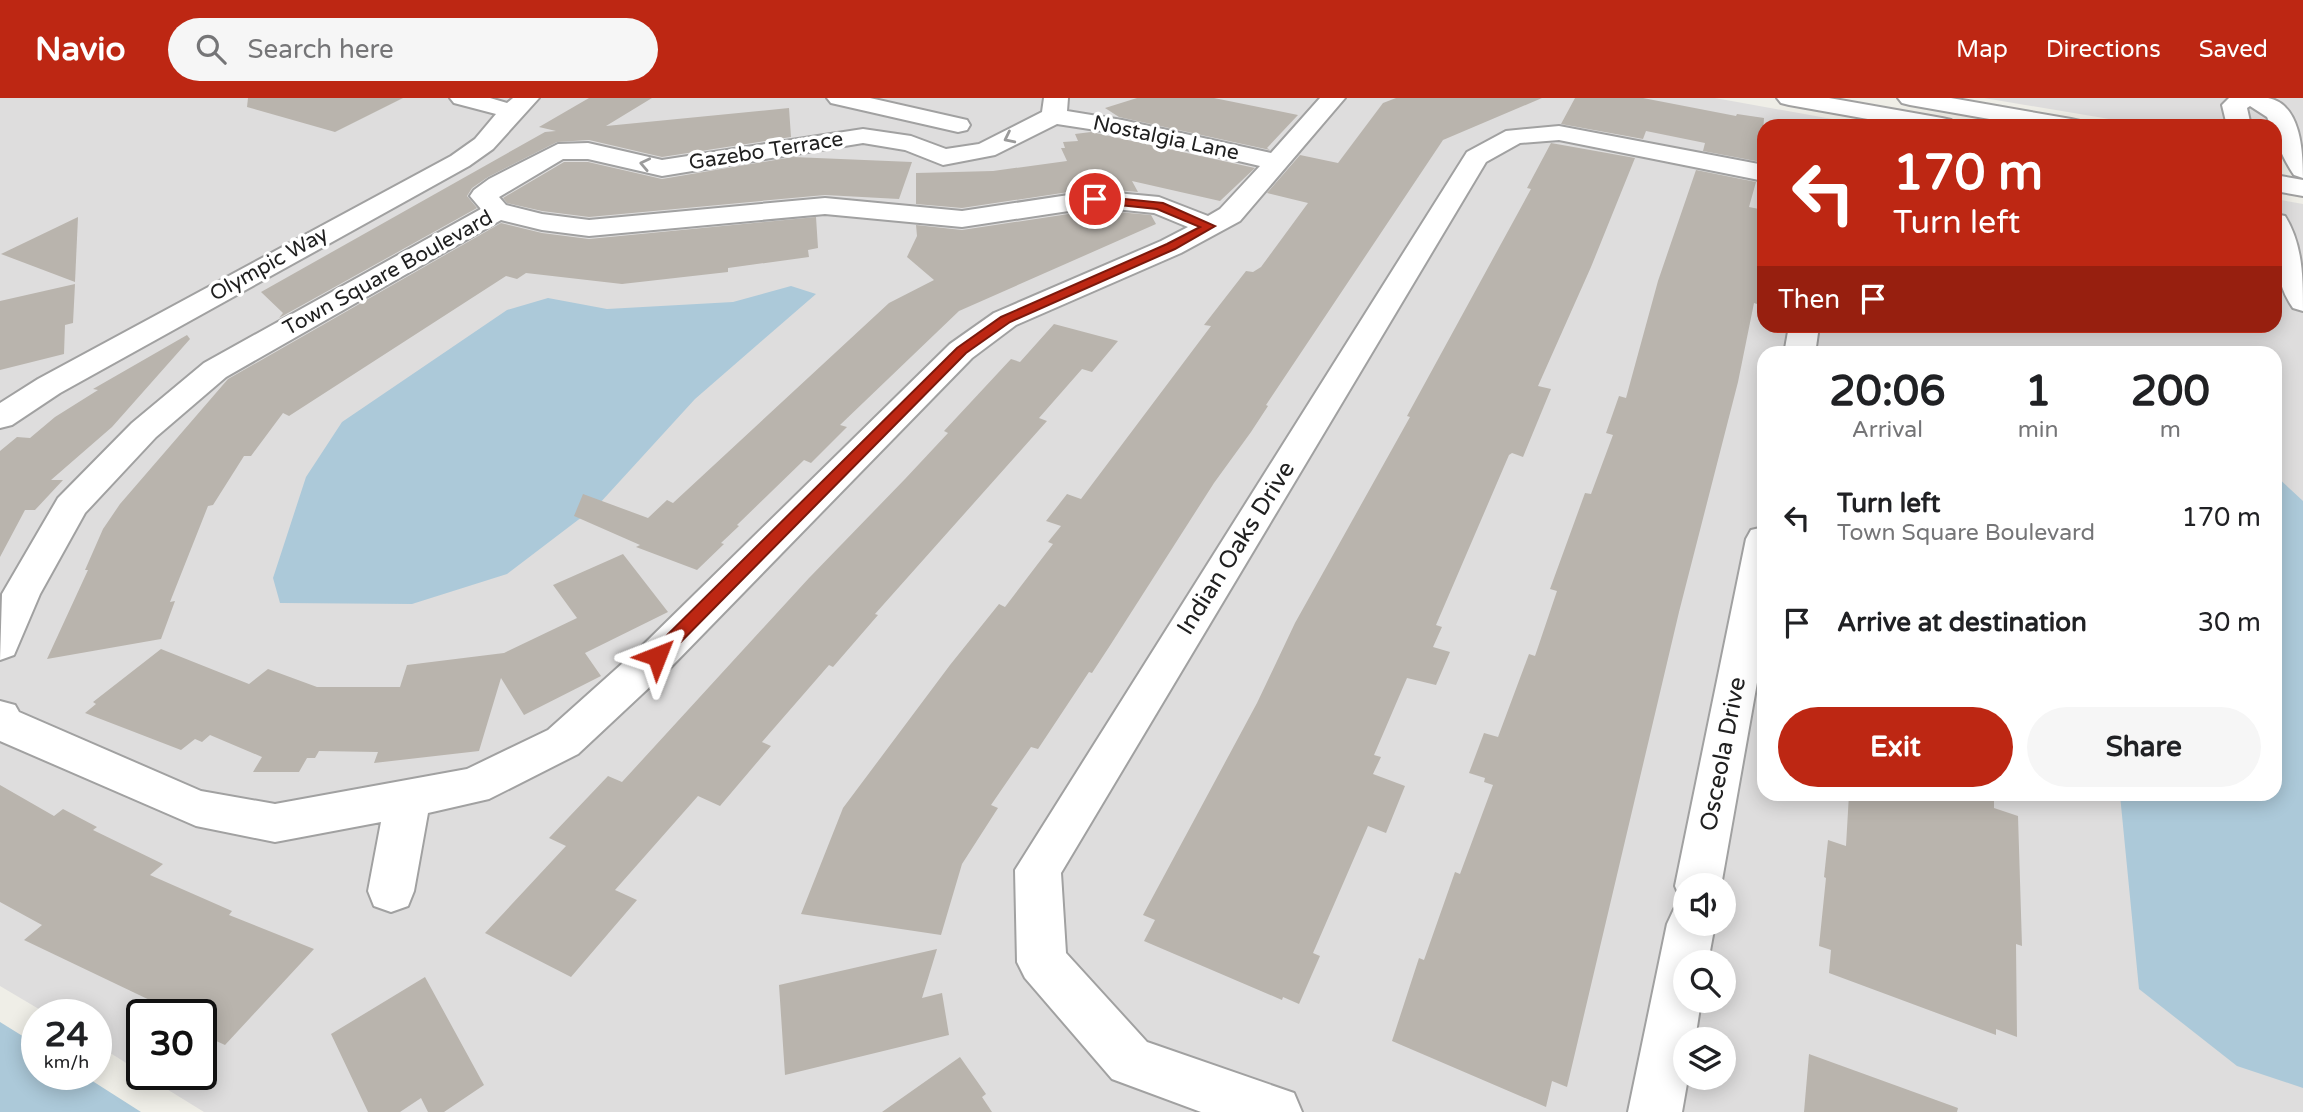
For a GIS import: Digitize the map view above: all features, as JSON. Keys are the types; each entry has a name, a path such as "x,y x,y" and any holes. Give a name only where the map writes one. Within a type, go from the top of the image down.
{"street":[{"path":"461,98 520,104"},
{"path":"839,98 958,125"},
{"path":"1789,98 1909,119"},
{"path":"1910,98 2031,119"},
{"path":"2237,119 2234,104 2246,98"},
{"path":"2254,98 2277,113 2280,119"},
{"path":"0,717 1,723 196,808 275,823 474,786 563,742 657,656 961,351 1005,319 1171,247 1230,215 1327,99"},
{"name":"Olympic Way","path":"0,418 85,366 460,161 484,144 520,104"},
{"name":"Nostalgia Lane","path":"1055,107 1122,127 1277,162"},
{"name":"Gazebo Terrace","path":"497,211 483,196 558,152 588,151 662,168 863,136 911,143 943,158 986,150 1055,107"},
{"path":"2282,124 2303,172"},
{"name":"Indian Oaks Drive","path":"1275,1112 1130,1062 1042,962 1038,870 1476,157 1515,136 1559,134 1757,172"},
{"path":"2282,164 2303,172"},
{"path":"2282,180 2303,172"},
{"name":"Town Square Boulevard","path":"0,645 21,594 71,506 144,430 215,370 497,211 542,222 589,228 825,206 962,219 1095,199 1159,205 1209,226"},
{"path":"2286,234 2294,284"},
{"name":"Osceola Drive","path":"1700,873 1757,576"},
{"path":"391,891 408,798"},
{"path":"1656,1112 1689,936"}],"shaded area":[{"path":"0,98 1715,98 1832,119 1757,119 1757,333 2282,333 2282,200 2303,204 2303,1112 204,1112 168,1090 217,1090 217,999 126,999 126,1063 112,1054 112,999 22,999 0,986"},
{"path":"1984,98 2303,98 2303,151 2282,148 2282,119 2109,119"}],"water":[{"path":"791,286 816,294 695,399 599,504 507,574 412,604 280,603 273,578 306,477 342,422 507,310 548,298 607,309 733,302"},
{"path":"2282,482 2303,501 2303,1088 2237,1066 2139,989 2121,801 2282,801"},
{"path":"0,1022 21,1035 21,1090 107,1090 141,1112 0,1112"}],"building":[{"path":"248,98 403,98 335,132 247,107"},
{"path":"589,98 652,98 606,126 789,108 791,137 662,157 589,140 557,142 472,188 467,196 477,208 279,318 283,313 261,292 545,132 556,131 539,127"},
{"path":"1137,98 1214,98 1298,115 1267,148 1270,150 1119,117 1105,108"},
{"path":"1396,98 1542,98 1443,140 1266,405 1268,406 1251,432 1214,483 1092,673 1089,672 1038,749 1031,747 991,805 998,808 962,864 941,935 801,914 843,808 950,665 999,604 1005,607 1053,544 1048,542 1061,526 1046,521 1067,494 1081,499 1211,326 1204,325 1246,271 1253,272 1261,267 1308,203 1267,193 1300,155 1338,163 1383,103"},
{"path":"1575,98 1643,98 1736,116 1764,118 1757,119 1757,161 1703,151 1705,143 1646,131 1643,139 1561,124"},
{"path":"1091,132 1255,168 1220,201 1132,181 1138,192 1095,188 962,208 916,204 916,173 993,171 1067,161 1061,148 1065,148 1063,142 1078,141 1075,134"},
{"path":"1551,143 1635,158 1591,267 1538,386 1551,389 1523,457 1512,453 1509,455 1436,625 1442,627 1433,647 1450,652 1436,685 1407,678 1374,755 1381,757 1373,774 1405,786 1386,833 1368,826 1313,953 1320,956 1299,1004 1283,997 1282,1000 1144,941 1155,920 1143,915 1257,703 1295,623 1410,417 1407,416 1531,189 1527,188"},
{"path":"793,157 912,162 899,199 825,195 589,217 542,211 507,203 503,198 564,162 588,162 662,179"},
{"path":"1696,170 1756,182 1749,207 1757,209 1757,304 1754,303 1738,382 1679,612 1567,1087 1552,1081 1546,1107 1392,1041 1419,958 1424,960 1455,872 1460,874 1493,785 1484,782 1485,778 1469,773 1484,733 1498,737 1529,654 1535,656 1557,591 1550,589 1585,493 1591,494 1613,435 1606,433 1619,396 1626,398 1658,281"},
{"path":"1095,210 1151,215 1156,224 959,311 840,425 847,427 811,463 804,460 737,525 739,526 721,543 724,544 697,570 636,547 640,545 574,516 583,494 648,518 667,500 673,503 889,303 934,280 907,257 917,236 916,225 962,230"},
{"path":"78,217 75,282 1,254"},
{"path":"816,217 818,248 808,250 809,257 728,268 728,272 622,284 526,273 517,279 506,276 289,416 283,413 251,456 244,456 213,505 208,506 170,602 175,601 161,639 47,659 88,570 85,570 103,529 120,504 228,379 501,223 542,233 589,239"},
{"path":"75,284 73,323 65,325 64,354 0,370 0,301"},
{"path":"1054,324 1118,341 1092,372 1082,369 1039,418 1047,421 875,614 878,615 833,667 829,665 762,742 771,746 720,806 698,796 615,890 637,900 571,977 485,933 566,846 549,838 608,776 622,782 809,578 948,433 944,431 1011,359 1020,362"},
{"path":"187,335 190,339 112,427 51,480 63,480 35,510 25,510 0,557 0,451 17,437 30,438 55,417 98,390 93,389"},
{"path":"623,554 668,612 585,653 601,676 524,715 501,678 479,751 374,763 378,752 319,751 315,758 307,758 299,772 253,772 262,757 210,735 202,742 195,739 181,750 85,713 96,704 93,702 161,649 249,684 268,669 317,687 400,687 407,665 504,653 577,618 553,585"},
{"path":"0,785 54,816 63,809 97,827 93,830 163,864 150,875 232,911 229,915 314,949 225,1045 217,1041 217,999 148,999 24,940 42,925 0,902"},
{"path":"1849,801 1994,801 1994,808 2018,816 2022,946 2016,944 2017,1037 1996,1029 1996,1035 1829,973 1831,950 1819,946 1828,840 1846,846"},
{"path":"937,949 922,998 942,993 949,1035 785,1075 779,985"},
{"path":"425,977 484,1085 444,1112 428,1112 421,1098 400,1112 368,1112 331,1034"},
{"path":"1809,1054 1958,1108 1957,1112 1804,1112"},
{"path":"960,1057 986,1094 982,1097 992,1112 882,1112"}],"route":[{"path":"657,656 961,351 1005,319 1171,247 1209,226 1159,205 1095,199"}]}
